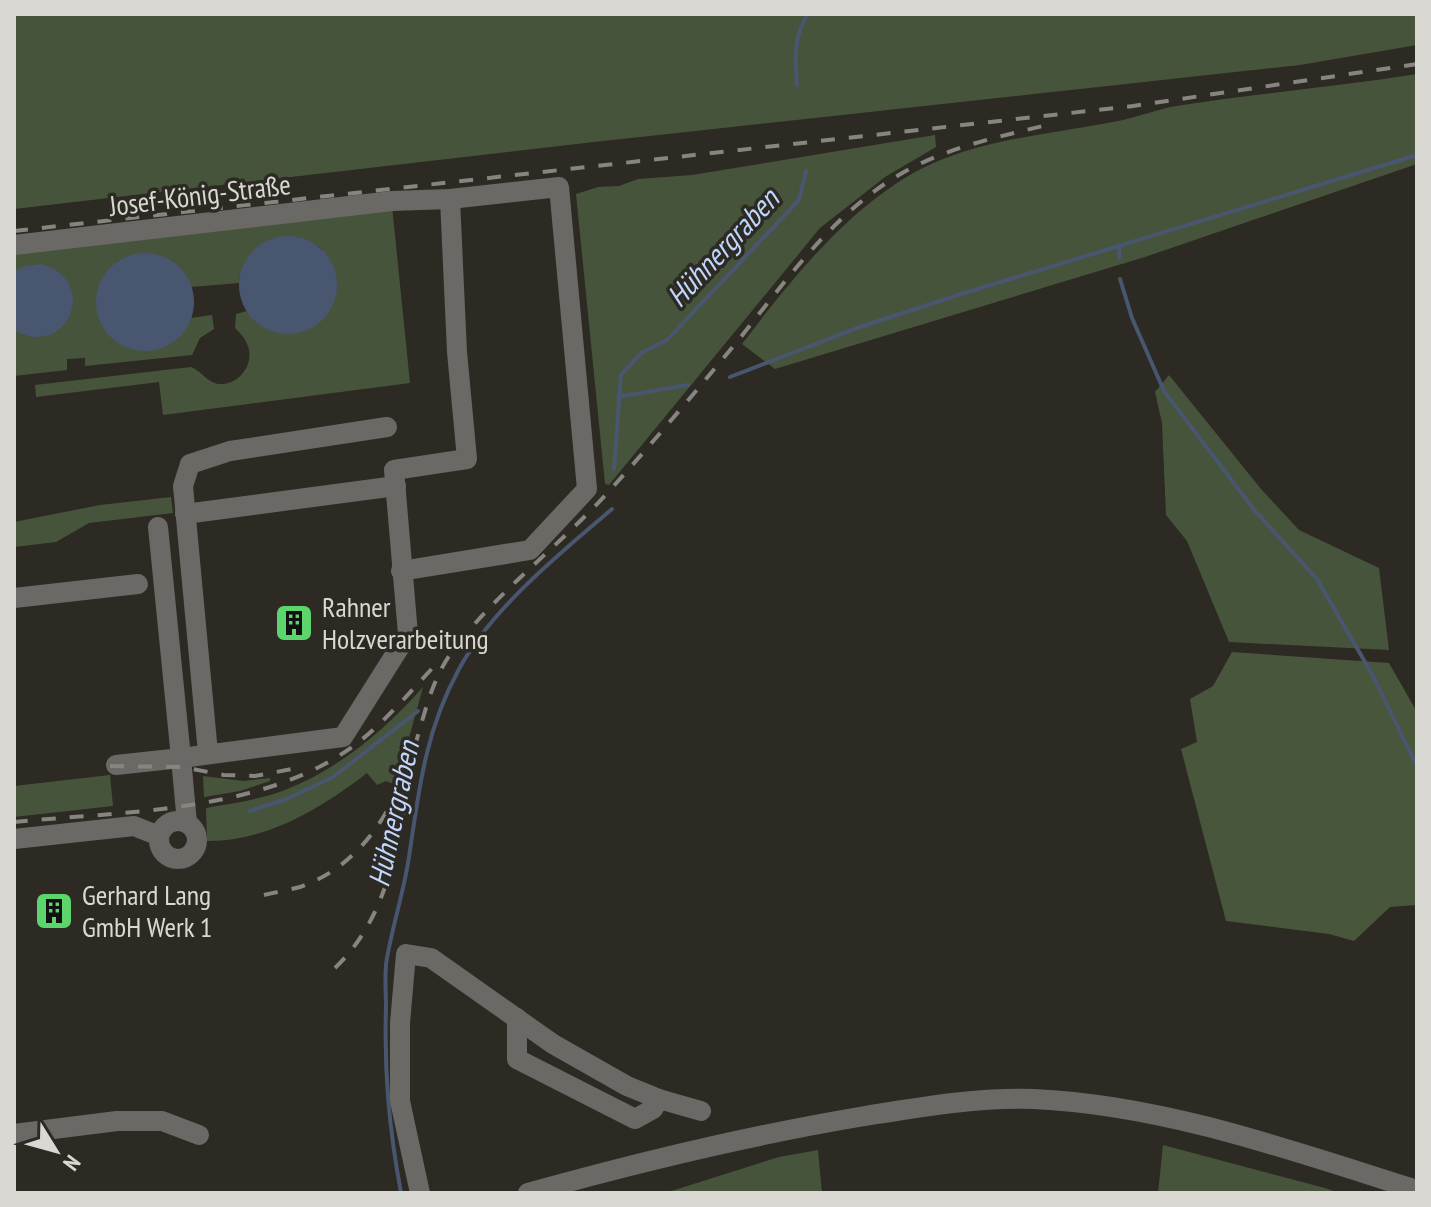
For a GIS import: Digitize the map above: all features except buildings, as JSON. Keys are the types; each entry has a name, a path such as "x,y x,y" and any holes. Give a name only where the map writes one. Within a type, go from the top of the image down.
{"street":[{"name":"Josef-König-Straße","path":"14,245 392,201 450,199 559,187 587,489 530,550 401,571"},
{"path":"116,765 343,737 408,634 394,470 467,459 457,352 450,199"},
{"path":"208,753 183,486 190,464 230,451 387,427"},
{"path":"185,514 396,486"},
{"path":"158,527 187,823"},
{"path":"14,598 138,584"},
{"path":"177,821 187,823 197,839 195,849 188,857 178,860 169,857 161,850 159,836 167,824 177,821"},
{"path":"14,839 134,826 159,836"},
{"path":"420,1193 400,1101 400,1023 406,954 431,958 517,1018 627,1086 701,1111"},
{"path":"517,1018 517,1059 635,1119 653,1109 659,1099"},
{"path":"528,1193 633,1163 809,1126 983,1100 1032,1099 1076,1102 1144,1114 1251,1138 1417,1190"},
{"path":"14,1134 117,1121 162,1121 199,1135"}],"green space":[{"path":"14,14 1417,14 1417,45 1300,65 14,209"},
{"path":"1417,74 1417,164 1145,257 775,369 742,344 795,278 853,217 897,183 950,156 1176,106"},
{"path":"935,135 936,147 885,177 820,228 609,485 605,484 576,194 638,179 692,175"},
{"path":"392,206 410,383 163,415 159,382 36,397 35,385 191,367 214,383 233,381 244,372 249,359 246,342 235,328 236,314 247,311 255,321 324,318 329,308 333,284 321,248 298,237 240,275 239,283 191,287 177,268 149,255 116,262 189,322 191,318 212,315 214,329 200,338 192,355 85,366 85,358 67,359 67,370 14,376 14,250"},
{"path":"1169,375 1261,489 1299,530 1379,568 1389,650 1229,642 1187,541 1166,515 1162,423 1155,392"},
{"path":"171,497 173,513 89,523 56,542 14,547 14,522 100,505"},
{"path":"1232,652 1389,663 1417,712 1417,905 1390,907 1354,941 1329,934 1226,921 1181,749 1197,742 1190,699 1213,686"},
{"path":"423,687 396,785 386,781 377,785 367,773 331,799 272,829 251,836 207,841 206,808 275,793 324,771 377,733"},
{"path":"110,775 113,806 14,817 14,786"},
{"path":"203,776 244,781 270,778 270,781 240,791 204,797"},
{"path":"1163,1145 1325,1188 1339,1193 1158,1193"},
{"path":"818,1150 822,1193 665,1193 779,1157"}],"water":[{"path":"288,236 307,240 322,251 333,266 337,285 333,304 322,319 307,330 288,334 269,330 254,319 243,304 239,285 243,266 254,251 269,240"},
{"path":"145,253 172,261 186,275 194,302 186,329 172,343 145,351 118,343 104,329 96,302 104,275 118,261"},
{"path":"41,264 59,273 70,285 73,300 70,315 62,327 49,335 33,337 14,330 14,272 22,267"}],"waterway":[{"name":"Hühnergraben","path":"797,85 797,40 808,14"},
{"path":"730,377 857,328 958,295 1417,155"},
{"name":"Hühnergraben","path":"614,469 621,375 641,353 667,340 799,200 806,171"},
{"path":"1119,247 1119,258"},
{"path":"1120,279 1132,318 1164,391 1255,511 1317,579 1372,674 1417,766"},
{"path":"617,397 688,385"},
{"name":"Hühnergraben","path":"401,1193 388,1100 386,970 407,870 420,785 438,716 458,671 488,626 570,544 612,509"},
{"path":"249,811 287,799 333,777 418,711"}],"railway":[{"path":"14,231 1133,106 1417,64"},
{"path":"264,895 300,887 323,877 360,847 375,829 399,788 434,685 451,653 508,589 611,489 835,225 879,188 921,163 974,144 1047,125"},
{"path":"14,822 148,811 240,795 283,782 324,765 360,741 441,659"},
{"path":"110,766 182,767 224,775 255,776 297,768"},
{"path":"335,968 352,949 377,907 393,860 408,786"}],"place":[{"name":"Rahner Holzverarbeitung","path":"294,623"},
{"name":"Gerhard Lang GmbH Werk 1","path":"54,911"}]}
